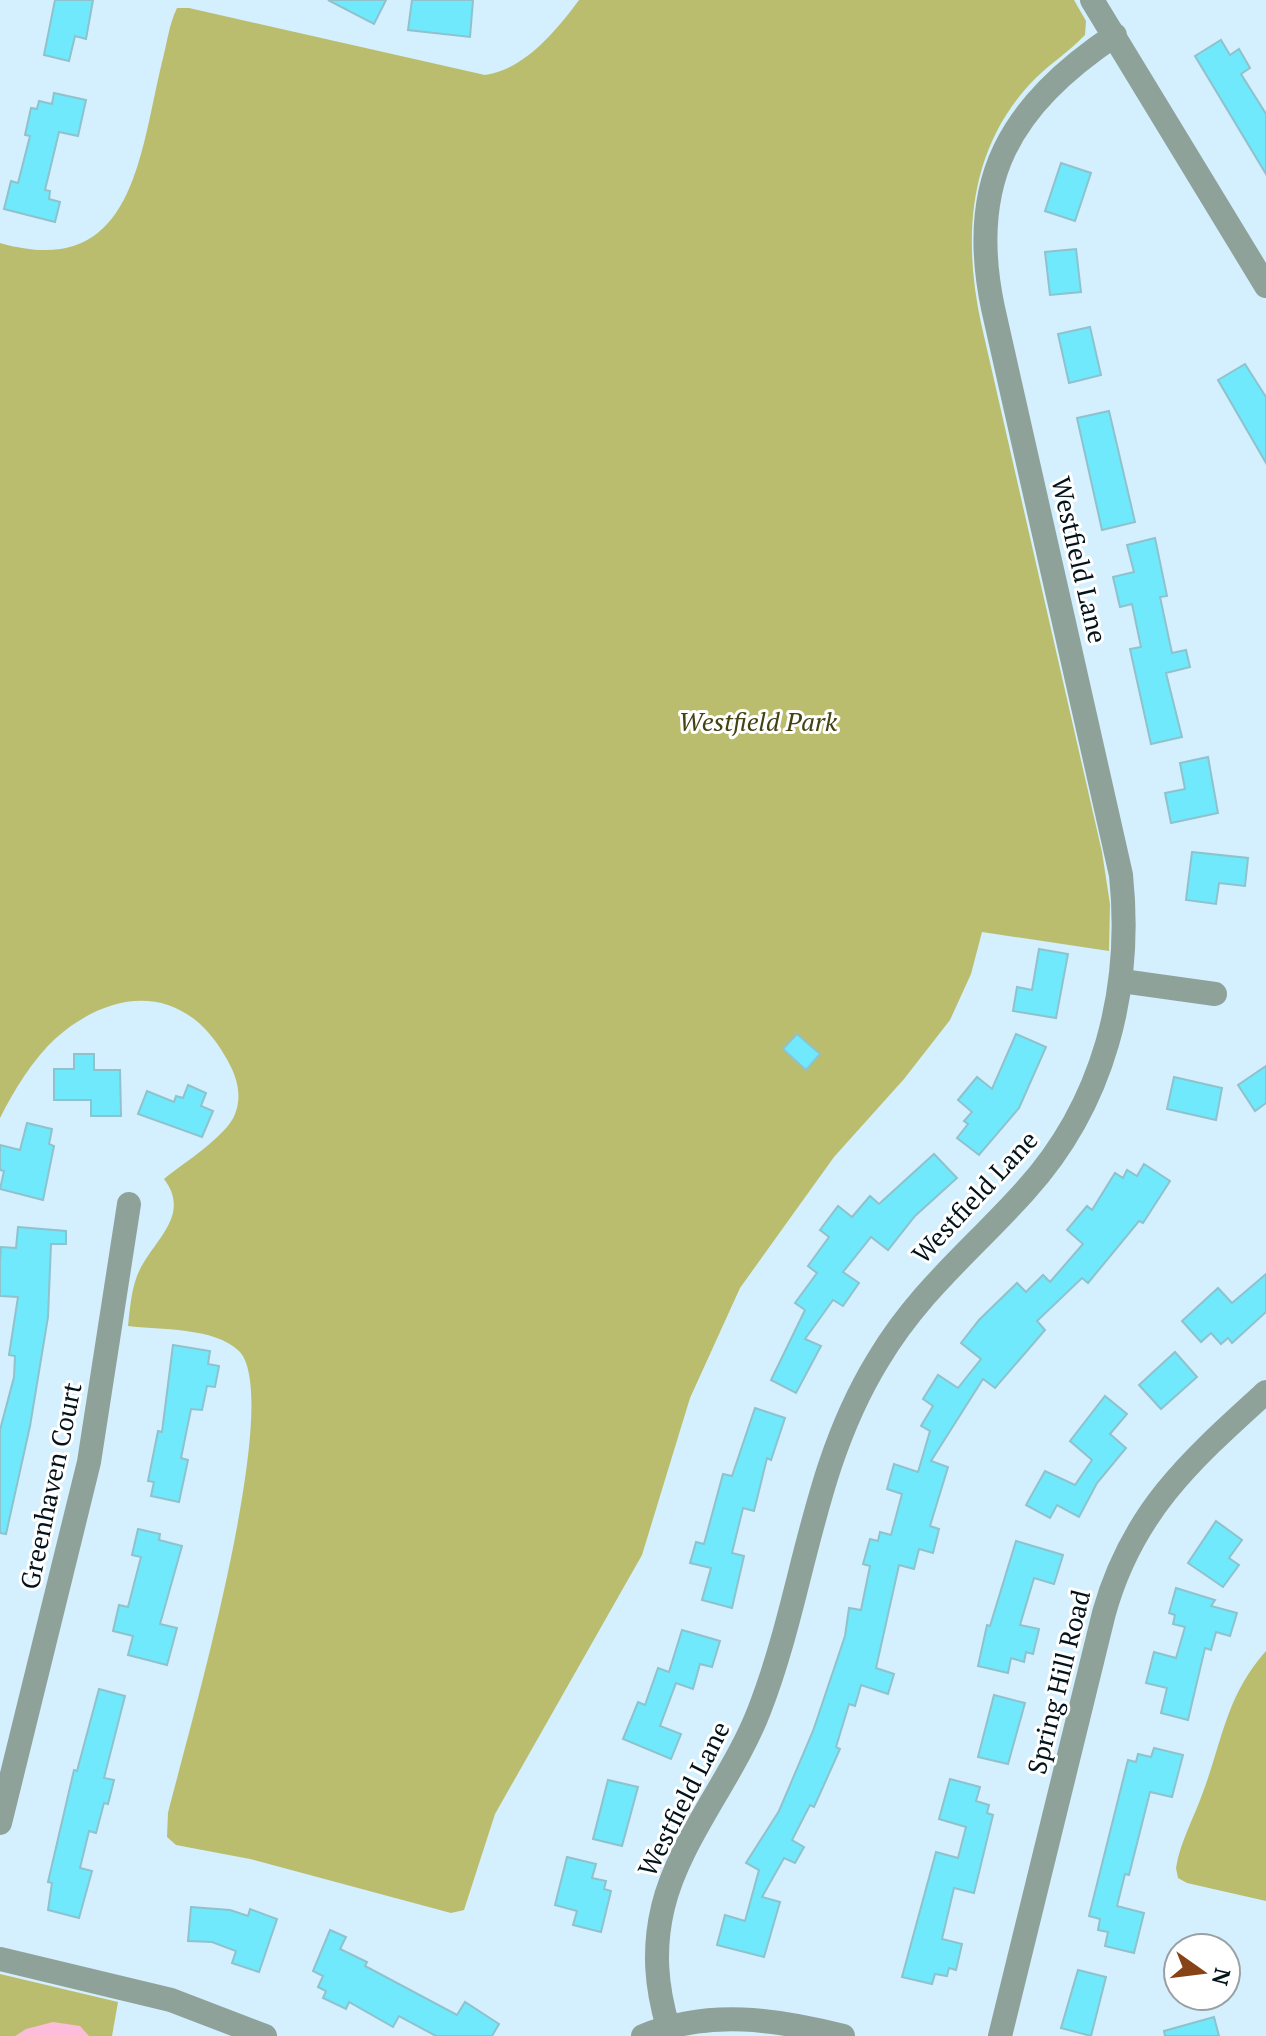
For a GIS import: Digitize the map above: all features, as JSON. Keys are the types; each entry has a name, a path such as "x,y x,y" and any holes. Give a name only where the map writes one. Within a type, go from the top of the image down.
{"street":[{"path":"1092,0 1266,286"},
{"name":"Westfield Lane","path":"668,2027 656,1971 659,1927 667,1894 685,1850 735,1766 759,1711 779,1653 821,1487 841,1431 868,1376 918,1301 1025,1191 1066,1137 1105,1056 1122,981 1123,902 1115,841 993,308 984,242 992,185 1020,122 1051,83 1115,35"},
{"path":"1122,981 1215,994"},
{"name":"Greenhaven Court","path":"0,1823 89,1462 129,1204"},
{"name":"Spring Hill Road","path":"1000,2036 1104,1613 1119,1566 1144,1519 1167,1487 1266,1392"},
{"path":"0,1959 171,2000 265,2036"},
{"path":"643,2036 668,2027 706,2020 753,2019 843,2036"}],"green space":[{"name":"Westfield Park","path":"579,0 1074,0 1086,21 1085,35 1029,85 993,139 975,198 972,260 981,323 1102,852 1110,904 1109,951 982,932 971,974 950,1020 904,1079 834,1157 740,1288 690,1398 642,1555 495,1814 464,1910 451,1913 250,1859 176,1845 167,1837 168,1813 211,1647 242,1499 250,1433 250,1382 239,1351 228,1343 201,1334 128,1326 137,1276 172,1217 172,1193 164,1179 223,1131 235,1114 238,1092 225,1056 208,1032 189,1016 169,1005 147,1001 124,1002 78,1021 56,1038 25,1075 0,1118 0,243 44,250 78,244 104,228 122,203 136,171 177,8 189,8 485,75 499,72 526,57 550,36"},
{"path":"1266,1651 1266,1901 1187,1883 1178,1878 1176,1868 1234,1701"},
{"path":"0,1974 118,2002 112,2036 0,2036"}],"shaded area":[{"path":"53,2022 80,2026 89,2036 15,2036 26,2029"}],"building":[{"path":"55,0 93,0 86,39 75,36 69,61 44,55"},
{"path":"328,0 386,0 374,24"},
{"path":"412,0 473,0 470,37 408,30"},
{"path":"1221,40 1230,55 1239,49 1250,68 1241,74 1266,114 1266,174 1195,56"},
{"path":"54,93 86,100 78,136 59,132 45,190 50,191 49,199 60,202 55,222 4,209 11,181 18,183 30,136 25,135 31,108 37,109 39,101 52,104"},
{"path":"1061,163 1091,173 1075,221 1045,211"},
{"path":"1076,249 1081,292 1050,295 1045,252"},
{"path":"1090,327 1101,375 1069,383 1058,334"},
{"path":"1245,364 1266,397 1266,463 1218,380"},
{"path":"1109,411 1135,522 1102,530 1077,418"},
{"path":"1155,538 1167,596 1160,597 1172,653 1186,650 1190,667 1166,673 1182,737 1151,744 1130,649 1141,647 1132,604 1120,607 1113,577 1134,572 1127,545"},
{"path":"1208,757 1218,813 1171,823 1165,793 1185,789 1180,763"},
{"path":"1192,852 1248,858 1245,886 1219,883 1216,904 1186,900"},
{"path":"1039,949 1068,954 1056,1018 1013,1011 1017,987 1032,990"},
{"path":"797,1034 820,1054 806,1070 783,1049"},
{"path":"1016,1034 1046,1047 1019,1108 979,1155 957,1138 968,1124 964,1121 972,1112 958,1100 977,1077 992,1089"},
{"path":"74,1054 94,1054 94,1070 120,1070 121,1116 91,1116 91,1100 54,1100 54,1069 74,1069"},
{"path":"1266,1066 1266,1103 1255,1111 1238,1085"},
{"path":"1174,1077 1222,1088 1216,1120 1167,1109"},
{"path":"188,1085 206,1093 201,1106 213,1111 202,1137 138,1114 147,1091 174,1102 176,1096 183,1098"},
{"path":"27,1123 52,1129 49,1144 54,1146 43,1200 0,1189 4,1171 0,1170 0,1145 20,1150"},
{"path":"934,1154 957,1178 915,1216 888,1250 871,1237 843,1272 859,1283 843,1306 833,1300 805,1339 821,1346 796,1393 771,1380 805,1310 795,1303 817,1273 808,1266 829,1237 820,1230 838,1206 852,1217 870,1196 879,1204"},
{"path":"1144,1164 1170,1181 1143,1223 1139,1221 1088,1283 1082,1278 1037,1321 1045,1330 995,1388 983,1379 931,1461 948,1467 930,1526 939,1529 933,1553 919,1549 914,1569 899,1565 876,1668 894,1674 888,1694 861,1685 855,1706 849,1704 836,1747 840,1749 814,1807 810,1805 792,1840 804,1847 795,1863 784,1858 762,1897 780,1902 764,1957 717,1945 725,1915 745,1921 759,1870 746,1863 779,1811 813,1731 845,1636 849,1608 861,1610 870,1566 863,1564 870,1539 878,1541 880,1532 891,1535 902,1494 887,1489 894,1464 918,1472 930,1431 921,1426 933,1406 923,1399 938,1375 958,1388 981,1359 961,1343 979,1320 1017,1283 1026,1292 1043,1275 1050,1282 1083,1244 1067,1230 1087,1206 1092,1210 1115,1173 1123,1178 1127,1170 1137,1176"},
{"path":"18,1227 66,1231 66,1244 51,1244 48,1317 30,1426 6,1534 0,1533 0,1430 14,1377 15,1356 9,1355 18,1297 0,1296 0,1262 1,1247 16,1248"},
{"path":"1266,1274 1266,1312 1232,1343 1228,1338 1221,1344 1211,1333 1201,1342 1182,1321 1218,1288 1232,1303"},
{"path":"173,1345 210,1351 208,1364 219,1366 215,1387 207,1386 202,1410 191,1409 181,1458 188,1460 179,1502 151,1496 154,1482 148,1481 158,1431 162,1432"},
{"path":"1175,1352 1197,1377 1161,1409 1139,1385"},
{"path":"1105,1396 1127,1414 1110,1434 1126,1448 1097,1483 1079,1517 1057,1505 1050,1518 1026,1505 1045,1471 1075,1485 1092,1460 1070,1441"},
{"path":"755,1408 785,1418 771,1460 767,1458 754,1511 743,1508 732,1553 744,1556 732,1608 702,1600 711,1568 690,1563 696,1542 704,1544 723,1474 732,1476"},
{"path":"1216,1521 1242,1540 1229,1558 1239,1565 1223,1587 1188,1563"},
{"path":"138,1529 160,1534 159,1540 182,1546 160,1624 177,1628 167,1665 128,1655 133,1636 113,1631 119,1605 128,1607 141,1557 132,1555"},
{"path":"1016,1541 1063,1555 1054,1584 1034,1578 1020,1625 1039,1629 1033,1654 1026,1652 1024,1662 1011,1658 1008,1673 978,1666 987,1625 990,1626"},
{"path":"1176,1588 1215,1600 1211,1606 1237,1613 1230,1636 1216,1632 1211,1650 1205,1648 1188,1720 1161,1713 1167,1688 1146,1683 1154,1652 1176,1658 1185,1627 1173,1624 1175,1615 1169,1613"},
{"path":"682,1630 720,1641 712,1667 700,1664 693,1689 676,1683 660,1726 681,1734 671,1759 623,1739 638,1702 645,1705 658,1668 669,1672"},
{"path":"99,1689 125,1696 104,1778 114,1780 108,1804 104,1803 96,1833 89,1831 80,1868 92,1871 79,1918 48,1910 52,1883 48,1882 74,1770 77,1771"},
{"path":"994,1695 1025,1703 1008,1764 978,1757"},
{"path":"1154,1748 1183,1755 1172,1797 1150,1792 1129,1875 1125,1874 1117,1906 1144,1913 1134,1953 1105,1946 1108,1932 1098,1930 1100,1919 1089,1916 1128,1760 1136,1762 1138,1754 1151,1757"},
{"path":"950,1779 980,1787 976,1801 989,1805 987,1813 993,1815 974,1893 954,1888 942,1939 962,1944 956,1970 949,1968 947,1976 935,1974 932,1984 902,1977 936,1852 958,1858 966,1827 939,1819"},
{"path":"608,1780 638,1787 622,1846 593,1839"},
{"path":"567,1857 596,1864 592,1878 606,1881 604,1889 611,1891 601,1932 573,1925 577,1911 555,1905"},
{"path":"191,1907 230,1910 248,1916 250,1909 277,1919 259,1972 232,1963 236,1951 212,1942 188,1941"},
{"path":"330,1930 346,1937 340,1949 367,1962 365,1966 457,2015 465,2002 499,2024 492,2036 436,2036 399,2016 393,2027 349,2002 346,2009 323,1998 326,1991 318,1987 323,1976 313,1971"},
{"path":"1078,1970 1106,1977 1091,2036 1061,2028"},
{"path":"1214,2017 1219,2036 1165,2036 1164,2031"}]}
